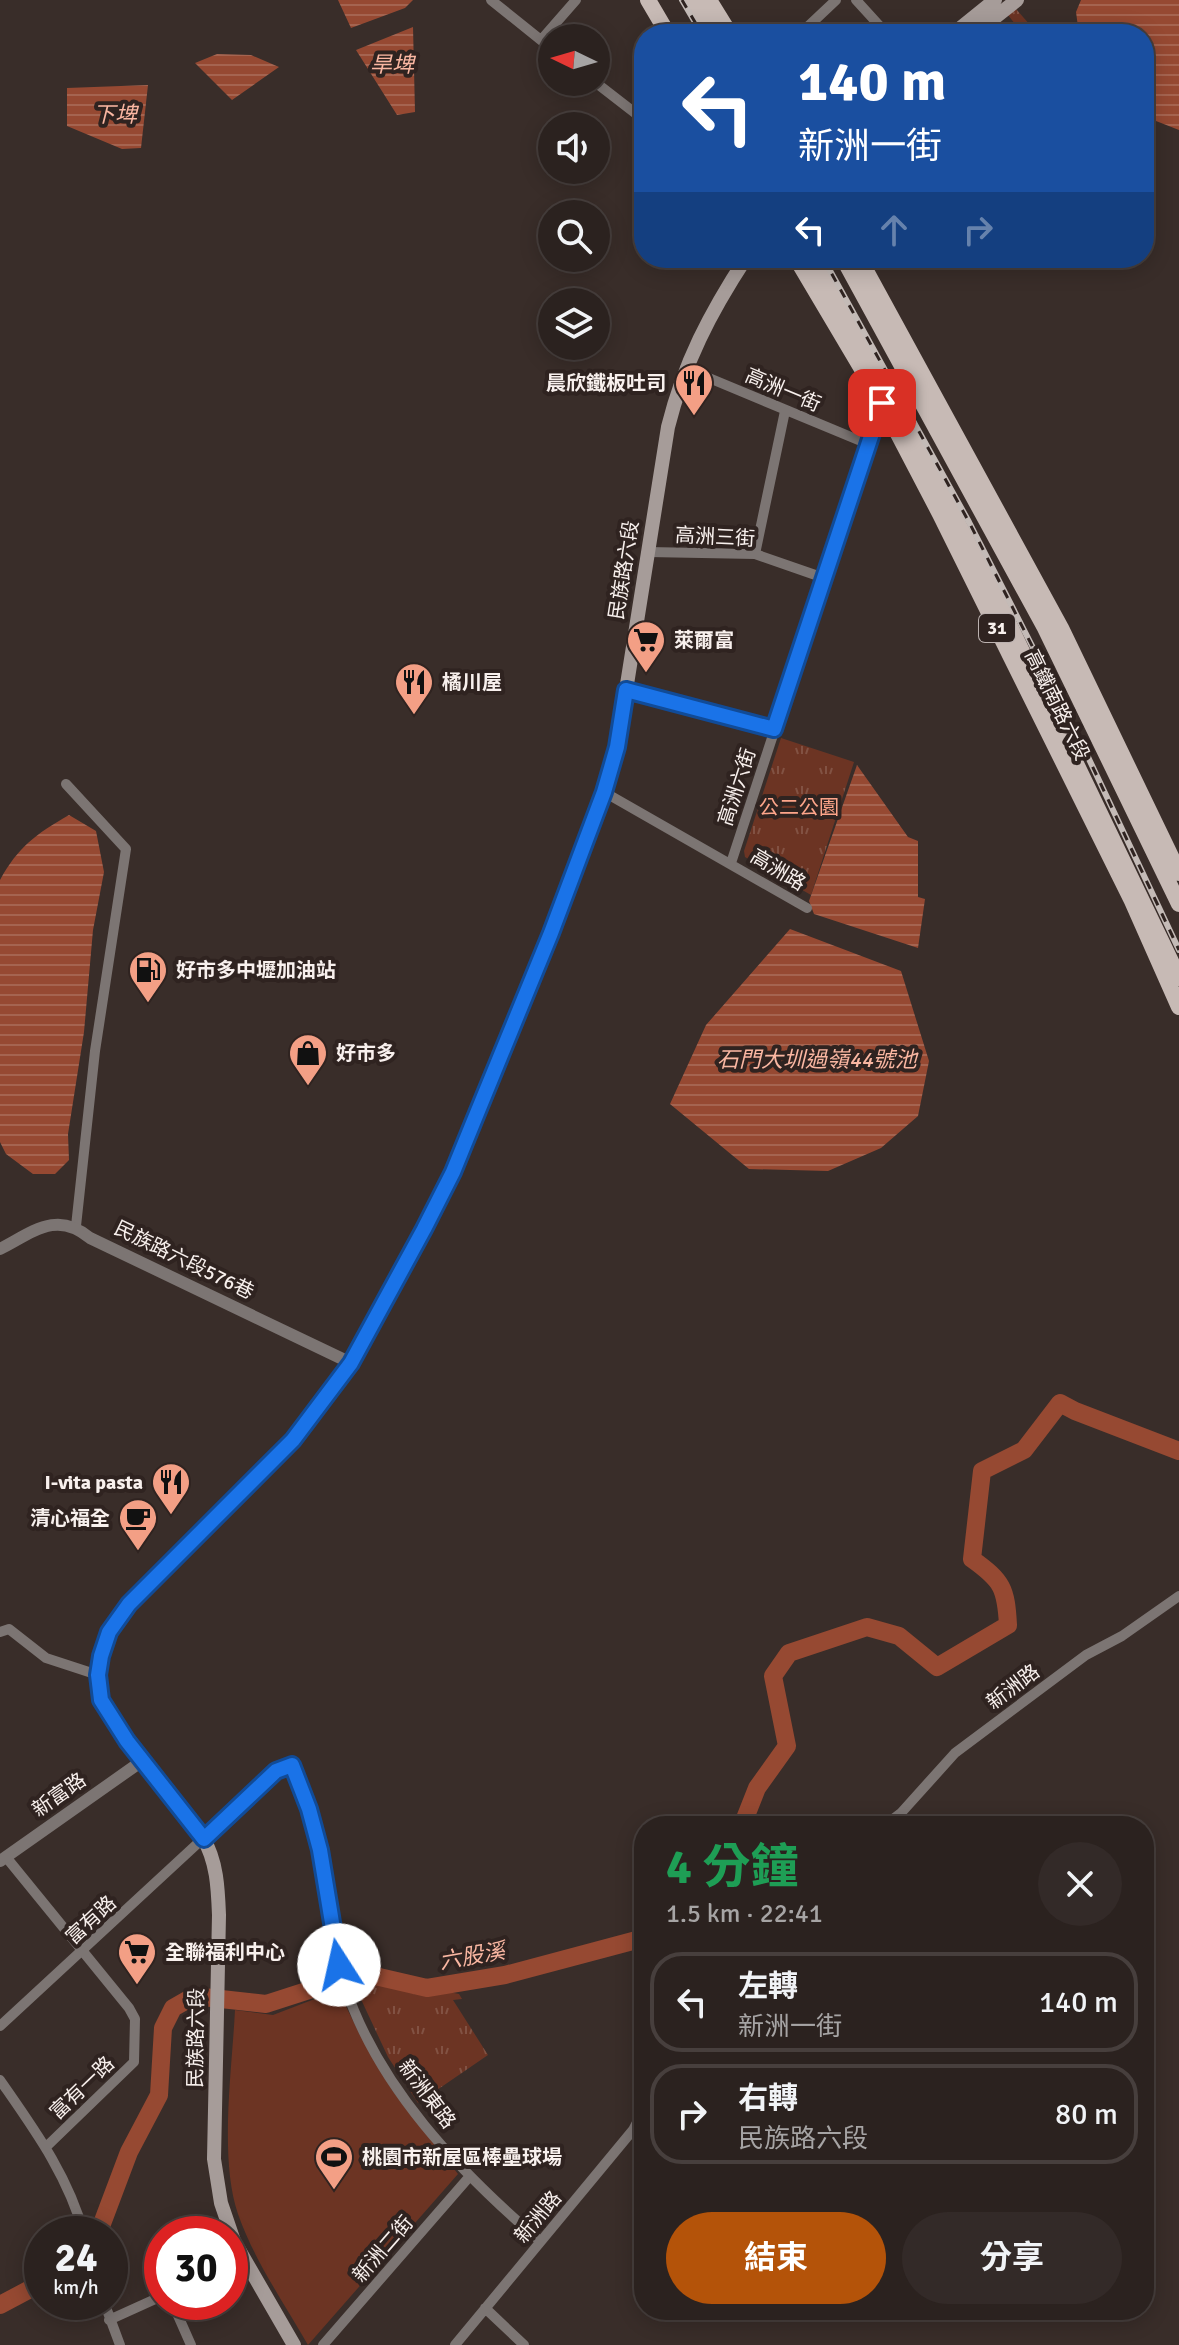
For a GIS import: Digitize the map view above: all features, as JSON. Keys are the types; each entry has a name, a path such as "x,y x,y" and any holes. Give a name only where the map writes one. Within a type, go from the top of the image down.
{"main road":[{"path":"648,0 662,24"},
{"path":"661,0 675,24"},
{"path":"692,0 706,24"},
{"path":"709,0 724,24"},
{"path":"969,24 1005,2"},
{"path":"984,24 1005,2"},
{"name":"民族路六段","path":"225,2216 214,2159 218,1879 204,1839 142,1761 101,1700 98,1675 109,1632 118,1616 293,1440 351,1363 453,1172 551,933 604,792 617,747 668,427 685,368 704,325 739,268"},
{"name":"高鐵南路六段","path":"804,268 882,403 1010,655 1132,901 1179,1007"},
{"name":"高鐵南路六段","path":"805,268 895,402 1048,702 1179,978"},
{"name":"高鐵南路六段","path":"848,268 1045,628 1179,904"},
{"name":"高鐵南路六段","path":"864,268 1079,664 1179,873"},
{"path":"1045,628 1079,664"},
{"path":"1010,655 1048,702"},
{"name":"民族路六段","path":"248,2276 294,2345"}],"street":[{"path":"491,0 538,38"},
{"path":"555,24 576,0"},
{"path":"811,24 836,0"},
{"path":"856,0 878,24"},
{"path":"610,94 634,112"},
{"name":"高洲一街","path":"685,368 868,444"},
{"name":"高洲六街","path":"731,863 882,403"},
{"path":"755,554 785,411"},
{"name":"高洲三街","path":"648,552 755,554 824,578"},
{"path":"626,690 774,729"},
{"path":"0,1249 44,1226 61,1223 76,1226 95,1051 126,849 66,784"},
{"name":"高洲路","path":"604,792 807,908"},
{"name":"民族路六段576巷","path":"76,1226 90,1238 351,1363"},
{"name":"新洲路","path":"897,1816 955,1753 1086,1655 1122,1636 1179,1596"},
{"path":"0,1632 9,1629 46,1658 98,1675"},
{"name":"新富路","path":"3,1859 142,1761"},
{"name":"富有路","path":"0,2026 276,1771 292,1765"},
{"name":"新洲東路","path":"292,1765 320,1850 344,1985 370,2044 403,2097 470,2176 540,2241"},
{"name":"富有一路","path":"3,1859 84,1951 135,2019 134,2062 46,2147"},
{"path":"0,2080 63,2176 79,2216"},
{"name":"新洲路","path":"455,2345 634,2128"},
{"name":"新洲二街","path":"323,2345 470,2176"},
{"path":"485,2308 524,2345"},
{"path":"109,2320 120,2345"},
{"path":"180,2320 191,2345"}],"green space":[{"path":"1016,9 1029,24 1015,24 1008,15"},
{"name":"公二公園","path":"781,738 854,762 811,895 745,857 744,851"},
{"path":"372,1977 459,1994 462,1999 453,2000 488,2055 418,2103 388,2057 352,1980"},
{"path":"338,1990 392,2090 458,2174 308,2345 252,2248 248,2238 248,2216 238,2214 229,2167 228,2114 235,2010 273,2015"}],"water":[{"name":"旱埤","path":"338,0 413,0 405,8 351,28"},
{"path":"1081,0 1179,0 1179,130 1154,119 1154,24 1078,24 1076,12"},
{"name":"旱埤","path":"413,27 415,112 397,115 356,50"},
{"path":"217,54 251,55 279,67 232,100 195,63"},
{"name":"下埤","path":"148,85 141,148 122,149 67,126 67,88"},
{"path":"857,765 908,837 918,841 918,897 925,899 918,948 814,914 809,901"},
{"path":"69,815 96,831 104,872 93,930 84,1032 68,1134 69,1160 55,1174 33,1174 6,1154 0,1142 0,880 29,842"},
{"name":"石門大圳過嶺44號池","path":"790,929 901,971 929,1061 918,1116 881,1148 828,1171 749,1169 670,1104 706,1025"}],"waterway":[{"name":"六股溪","path":"746,1816 757,1788 787,1746 773,1676 789,1653 867,1627 899,1636 937,1667 1008,1625 1001,1587 972,1559 982,1471 1024,1450 1060,1403 1179,1451"},
{"name":"六股溪","path":"105,2216 129,2152 159,2095 163,2028 173,2008 194,1996 266,2004 362,1973 427,1988 505,1975 634,1941"},
{"name":"六股溪","path":"0,2305 24,2292"}],"railway":[{"path":"682,0 696,24"},
{"path":"829,268 969,522 1080,740 1179,950"}],"place":[{"name":"晨欣鐵板吐司","path":"694,417"},
{"name":"萊爾富","path":"646,674"},
{"name":"橘川屋","path":"414,716"},
{"name":"好市多中壢加油站","path":"148,1004"},
{"name":"好市多","path":"308,1087"},
{"name":"I-vita pasta","path":"171,1516"},
{"name":"清心福全","path":"138,1552"},
{"name":"全聯福利中心","path":"137,1986"},
{"name":"桃園市新屋區棒壘球場","path":"334,2191"}],"route":[{"path":"339,1965 320,1850 292,1765 276,1771 204,1839 127,1741 101,1700 98,1675 109,1632 129,1604 293,1440 351,1363 453,1172 551,933 604,792 617,747 626,690 774,729 882,403"}]}
